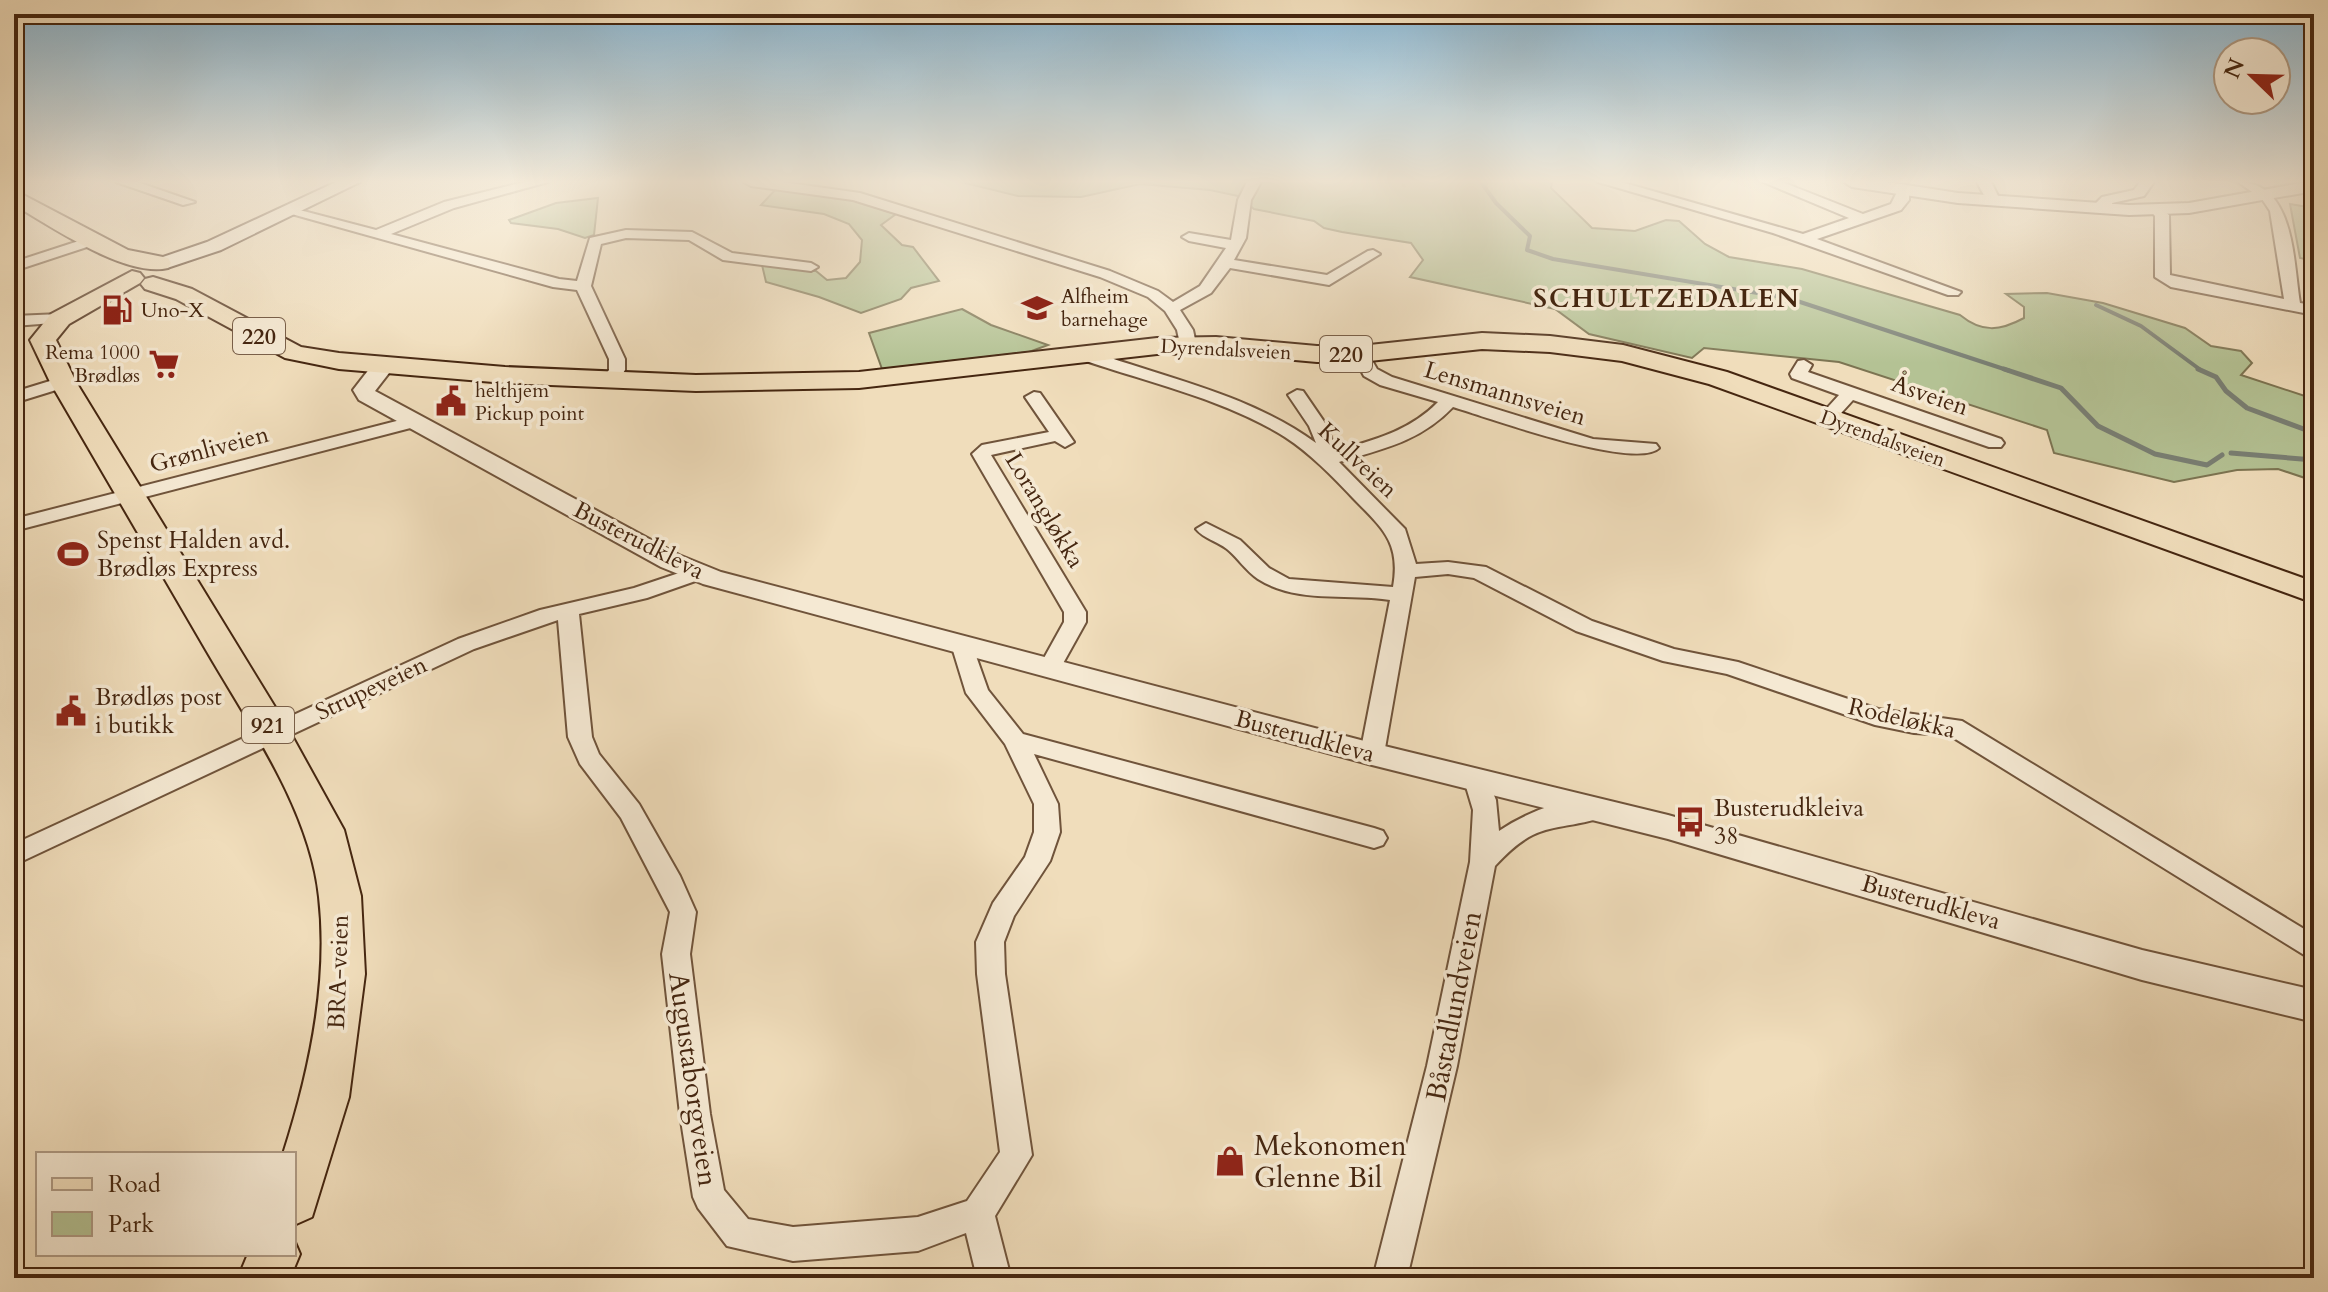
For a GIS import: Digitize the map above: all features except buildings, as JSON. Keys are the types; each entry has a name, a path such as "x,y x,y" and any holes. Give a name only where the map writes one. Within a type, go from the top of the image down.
{"main road":[{"name":"220","path":"94,242 161,275"},
{"path":"64,318 161,275 222,242"},
{"name":"Dyrendalsveien","path":"161,275 282,348 311,357 454,372 610,380 721,383 859,380 1090,352 1188,344 1317,354 1360,354 1482,341 1587,347 1667,363 2314,593"},
{"name":"BRA-veien","path":"64,318 43,340 63,382 273,734 324,830 340,896 343,934 341,989 325,1097 296,1193"},
{"path":"264,1278 273,1256"}],"street":[{"path":"14,267 87,242"},
{"path":"410,242 558,284 583,286"},
{"path":"595,242 583,286 617,359 617,370 610,380"},
{"path":"703,242 728,257 811,267"},
{"path":"1005,242 1105,274 1153,294 1171,308 1185,330 1188,344"},
{"path":"1171,308 1192,301 1213,286 1235,245 1219,242"},
{"path":"1812,242 1953,292"},
{"path":"2162,242 2163,277 2171,282 2314,310"},
{"path":"2282,242 2293,306"},
{"path":"1226,263 1329,280 1373,254"},
{"path":"14,321 34,328 64,318"},
{"name":"Kullveien","path":"1090,352 1092,357 1263,417 1327,460 1398,533 1406,571 1372,754"},
{"name":"Lensmannsveien","path":"1360,354 1370,372 1386,381 1591,444 1650,448"},
{"name":"Busterudkleva","path":"385,364 364,390 367,395 697,573 1372,754 1728,843 2142,965 2314,1006"},
{"name":"Åsveien","path":"1804,365 1798,374 1995,443"},
{"path":"14,398 63,382"},
{"path":"1827,418 1850,393"},
{"path":"1297,395 1329,449 1327,460 1401,436 1428,423 1449,401"},
{"name":"Lorangløkka","path":"1034,397 1062,439 988,449 981,454 1075,612 1075,622 1050,667"},
{"name":"Grønliveien","path":"14,525 416,421"},
{"path":"1206,529 1233,544 1262,573 1282,584 1299,589 1362,589 1403,595"},
{"name":"Rodeløkka","path":"1406,571 1448,568 1479,572 1584,626 1671,656 1730,667 1875,717 1914,725 1954,727 2314,949"},
{"name":"Strupeveien","path":"14,855 466,644 697,573"},
{"name":"Augustaborgveien","path":"568,611 580,737 589,758 630,811 683,912 676,954 695,1114 709,1197 739,1234 793,1244 918,1234 978,1213"},
{"path":"962,644 977,693 1015,740 1046,804 1047,832 1037,861 1003,911 990,942 991,974 1016,1155 978,1213 994,1278"},
{"path":"1015,740 1374,838"},
{"name":"Båstadlundveien","path":"1390,1278 1442,1066 1483,862 1488,815 1484,795 1476,780"},
{"path":"1483,862 1501,841 1532,822 1557,814 1598,810"}],"green space":[{"path":"862,242 899,242 913,247 939,281 911,288 901,299 861,313 766,282 762,265 816,271 827,280 846,278 860,262"},
{"path":"1407,242 1703,242 1729,257 1802,269 1960,315 1976,325 1991,328 2007,326 2024,318 2024,307 2006,294 2047,293 2103,303 2185,328 2211,346 2241,351 2252,363 2241,375 2314,399 2314,481 2278,469 2237,470 2174,482 2054,453 2047,430 1839,362 1704,348 1692,358 1589,334 1555,309 1410,277 1423,260 1411,243"},
{"path":"2297,242 2314,242 2314,261 2300,258"},
{"path":"962,309 991,325 1048,345 1029,352 882,369 869,333"}],"waterway":[{"path":"1529,242 1527,250 1553,259 1788,298 2010,371"},
{"path":"2096,305 2141,326 2201,370"},
{"path":"2004,369 2010,371"},
{"path":"2201,370 2216,377 2226,391 2247,408 2309,431 2314,444"},
{"path":"2010,371 2061,388 2098,426 2155,454 2207,465 2222,455"},
{"path":"2231,453 2314,460"}],"place":[{"name":"Alfheim barnehage","path":"1037,308"},
{"name":"Uno-X","path":"117,310"},
{"name":"Rema 1000 Brødløs","path":"164,364"},
{"name":"helthjem Pickup point","path":"451,401"},
{"name":"Spenst Halden avd. Brødløs Express","path":"73,554"},
{"name":"Brødløs post i butikk","path":"71,711"},
{"name":"Busterudkleiva 38","path":"1690,822"},
{"name":"Mekonomen Glenne Bil","path":"1230,1161"}],"district":[{"name":"SCHULTZEDALEN","path":"1667,298"}]}
